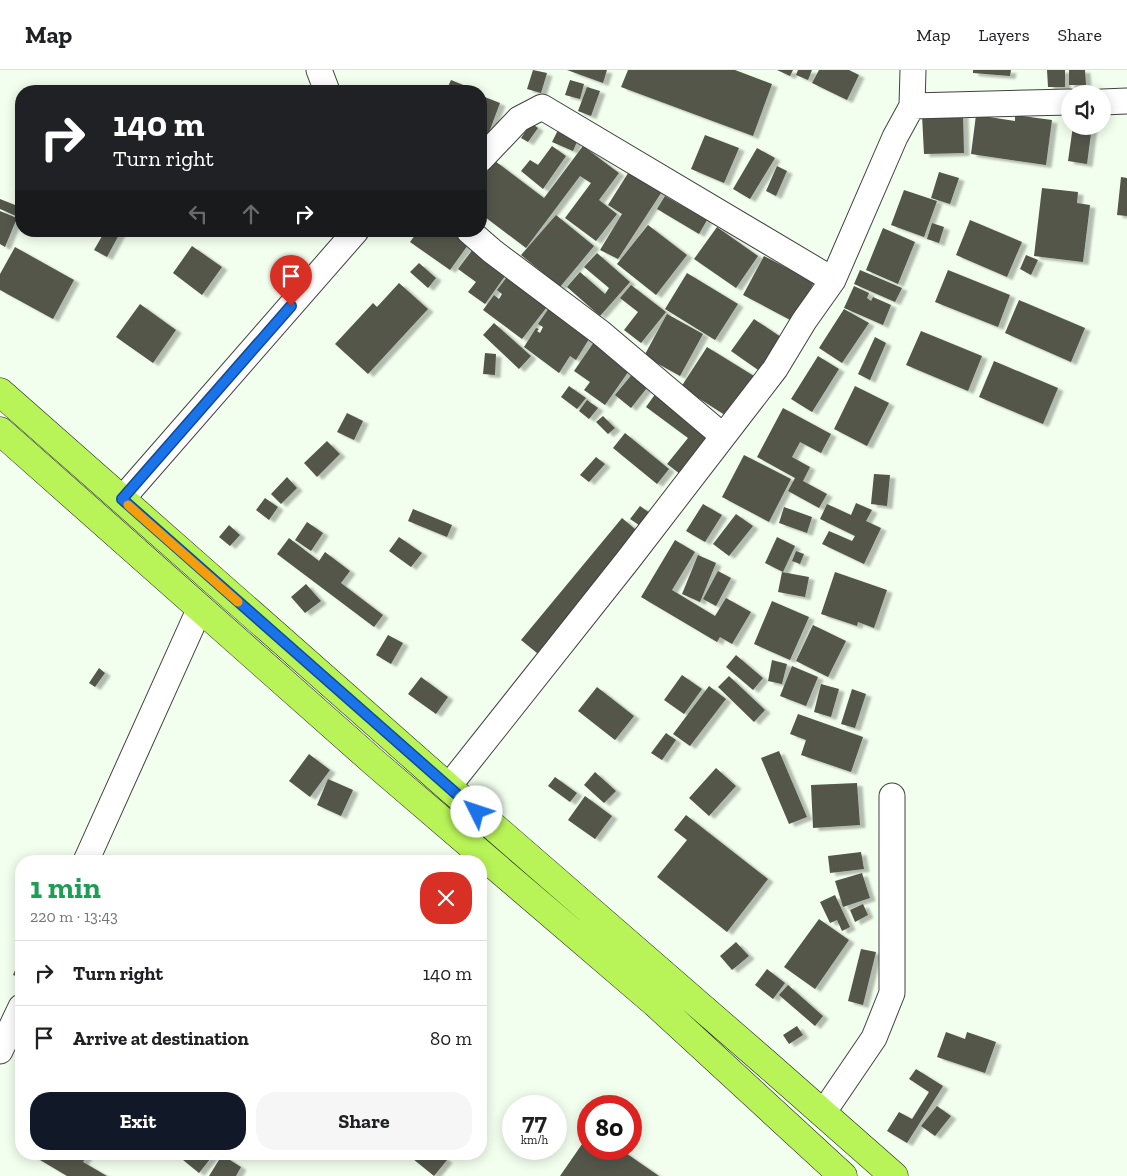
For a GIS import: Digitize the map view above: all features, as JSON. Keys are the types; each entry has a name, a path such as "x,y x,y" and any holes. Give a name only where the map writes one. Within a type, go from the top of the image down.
{"highway":[{"path":"0,392 448,787 894,1176"},
{"path":"0,431 376,764 482,855"},
{"path":"487,859 655,1003 843,1176"}],"street":[{"path":"319,70 325,85"},
{"path":"448,787 628,560 775,368 833,280 895,137 912,106 913,70"},
{"path":"1111,102 1127,101"},
{"path":"912,106 1061,102"},
{"path":"487,153 519,119 542,107 833,280"},
{"path":"122,499 351,237"},
{"path":"476,237 601,332 723,436"},
{"path":"89,855 200,608"},
{"path":"823,1113 874,1038 892,994 892,796"},
{"path":"0,1051 15,1020"}],"building":[{"path":"533,70 547,73 541,93 527,89"},
{"path":"567,70 607,70 603,83"},
{"path":"628,70 735,70 772,84 753,136 621,87"},
{"path":"777,70 793,70 790,76"},
{"path":"798,70 812,70 808,80 796,75"},
{"path":"819,70 849,70 859,75 847,100 812,83"},
{"path":"973,70 1011,70 1010,76 973,73"},
{"path":"1047,70 1065,70 1065,85 1061,85 1061,87 1048,87"},
{"path":"1069,70 1085,70 1086,85 1069,85"},
{"path":"451,80 463,85 449,85"},
{"path":"570,80 584,84 580,99 565,95"},
{"path":"587,87 600,91 591,116 578,111"},
{"path":"487,98 500,103 487,138"},
{"path":"963,114 964,153 924,154 922,115"},
{"path":"976,115 1015,121 1015,115 1052,120 1046,165 971,154"},
{"path":"531,123 538,128 528,142 521,138"},
{"path":"559,128 579,137 573,151 552,142"},
{"path":"705,135 739,148 724,183 691,169"},
{"path":"1072,135 1091,135 1087,164 1068,161"},
{"path":"552,146 566,156 543,189 521,171 530,160 538,165"},
{"path":"583,146 619,173 599,200 617,214 596,241 565,218 591,183 580,176 526,248 487,219 487,171 495,161 544,198"},
{"path":"757,148 775,158 750,199 733,189"},
{"path":"777,166 787,171 776,196 766,191"},
{"path":"630,170 663,190 618,259 600,250 622,214 608,205"},
{"path":"939,172 959,178 950,204 931,198"},
{"path":"1121,177 1127,178 1127,216 1117,215"},
{"path":"1042,188 1078,192 1077,203 1090,205 1083,262 1034,256"},
{"path":"904,190 937,201 924,237 891,225"},
{"path":"665,196 707,220 699,234 657,209"},
{"path":"0,199 15,205 15,216 0,209"},
{"path":"0,211 15,217 15,223 5,247 0,244"},
{"path":"556,215 594,246 560,287 521,255"},
{"path":"970,220 1022,242 1007,277 956,255"},
{"path":"932,223 944,227 939,243 927,239"},
{"path":"648,225 687,255 656,295 617,264"},
{"path":"717,227 758,256 736,288 694,259"},
{"path":"883,228 915,242 898,284 866,270"},
{"path":"102,237 118,237 107,257 94,250"},
{"path":"414,237 473,238 450,270 410,242"},
{"path":"476,245 510,269 485,304 468,292 476,282 458,269"},
{"path":"192,246 222,267 202,295 173,273"},
{"path":"15,247 74,280 53,319 0,290 0,274"},
{"path":"597,253 630,282 600,316 567,287 580,272 605,294 609,288 584,267"},
{"path":"1026,255 1038,260 1031,275 1020,269"},
{"path":"764,256 814,282 794,322 743,295"},
{"path":"419,263 436,278 428,288 410,272"},
{"path":"860,270 902,288 895,302 854,284"},
{"path":"948,270 1010,295 998,327 935,302"},
{"path":"510,273 550,303 522,339 483,310 494,295 499,299 502,294 497,290"},
{"path":"687,273 738,304 715,340 665,309"},
{"path":"399,283 428,309 368,374 335,344 373,303 377,307"},
{"path":"631,285 666,312 641,343 624,330 638,312 620,298"},
{"path":"854,286 869,293 867,298 871,301 873,297 891,305 883,325 844,308"},
{"path":"1019,300 1085,328 1071,362 1005,333"},
{"path":"140,304 176,330 153,363 116,337"},
{"path":"551,305 594,331 576,360 570,356 559,373 524,347 536,328 539,329 537,331 540,333 543,327 538,324"},
{"path":"844,309 869,323 842,363 819,348"},
{"path":"667,314 703,334 680,376 644,356"},
{"path":"754,319 784,339 761,372 731,351"},
{"path":"494,323 531,356 519,369 483,335"},
{"path":"921,331 982,356 968,391 906,365"},
{"path":"875,337 886,343 870,380 858,374"},
{"path":"596,339 633,365 605,405 584,390 590,382 574,371"},
{"path":"707,347 754,376 728,417 681,387"},
{"path":"485,353 496,354 495,375 483,374"},
{"path":"818,356 839,369 812,412 791,399"},
{"path":"994,361 1058,388 1043,424 979,397"},
{"path":"634,372 650,384 631,408 615,395"},
{"path":"569,386 586,398 577,409 561,397"},
{"path":"855,386 889,403 867,446 834,429"},
{"path":"656,393 714,436 684,477 667,464 688,438 646,407"},
{"path":"587,400 598,408 589,419 579,411"},
{"path":"783,408 831,434 821,453 800,442 792,457 810,467 803,481 827,494 819,508 788,491 795,478 757,457"},
{"path":"347,413 363,421 354,440 337,432"},
{"path":"603,416 615,428 608,434 596,422"},
{"path":"625,433 669,469 657,484 613,448"},
{"path":"327,441 340,454 317,477 304,463"},
{"path":"744,455 791,479 769,522 722,497"},
{"path":"596,457 605,464 589,482 580,475"},
{"path":"874,474 890,475 887,506 871,504"},
{"path":"287,477 297,488 281,504 271,494"},
{"path":"265,498 278,507 269,520 256,510"},
{"path":"856,503 872,510 866,521 881,528 864,564 822,544 829,531 852,541 855,536 820,519 827,504 851,515"},
{"path":"703,504 722,515 705,542 686,531"},
{"path":"640,506 657,518 648,531 630,519"},
{"path":"784,507 812,517 807,533 779,523"},
{"path":"413,509 452,525 447,537 408,521"},
{"path":"736,514 753,526 729,556 713,544"},
{"path":"622,518 642,535 542,657 521,640"},
{"path":"307,522 323,533 311,551 295,540"},
{"path":"229,525 240,535 230,546 219,537"},
{"path":"399,537 422,553 411,567 389,551"},
{"path":"777,537 795,546 783,572 765,563"},
{"path":"289,538 319,561 325,552 350,571 341,583 383,615 374,627 277,554"},
{"path":"675,540 695,552 672,590 715,616 726,598 751,612 732,644 720,637 717,642 641,597"},
{"path":"796,551 804,554 800,564 792,561"},
{"path":"698,555 716,563 700,602 682,594"},
{"path":"718,571 731,578 716,606 703,599"},
{"path":"782,572 809,577 805,597 778,592"},
{"path":"835,572 887,590 874,628 858,622 857,626 821,614"},
{"path":"306,584 321,601 305,613 291,597"},
{"path":"772,601 809,617 790,660 754,644"},
{"path":"813,625 846,641 828,677 796,661"},
{"path":"388,635 403,643 391,664 376,655"},
{"path":"736,655 763,678 753,690 726,667"},
{"path":"772,660 787,664 782,684 768,681"},
{"path":"792,666 818,677 806,706 780,696"},
{"path":"99,668 105,673 95,687 89,683"},
{"path":"682,675 702,689 684,714 664,700"},
{"path":"729,676 765,710 754,722 718,687"},
{"path":"421,677 448,697 436,714 408,694"},
{"path":"821,684 839,689 831,717 814,712"},
{"path":"709,686 726,699 690,746 673,734"},
{"path":"597,687 634,716 615,740 578,711"},
{"path":"852,689 866,694 855,728 841,724"},
{"path":"798,714 863,737 851,772 801,755 806,740 790,734"},
{"path":"666,733 676,740 662,760 651,753"},
{"path":"779,751 807,817 789,824 761,758"},
{"path":"309,754 330,770 310,797 289,781"},
{"path":"716,768 736,786 709,816 689,798"},
{"path":"595,772 616,791 604,803 584,785"},
{"path":"555,777 577,793 570,802 548,786"},
{"path":"328,779 353,790 341,816 317,805"},
{"path":"857,783 860,825 813,828 811,785"},
{"path":"585,796 612,816 595,839 568,820"},
{"path":"686,815 768,879 727,932 657,877 687,840 674,830"},
{"path":"861,852 864,869 830,873 828,856"},
{"path":"862,873 870,898 843,907 835,881"},
{"path":"835,895 850,927 842,931 837,920 830,923 820,902"},
{"path":"863,904 868,915 855,922 850,910"},
{"path":"819,919 849,940 815,989 784,967"},
{"path":"736,942 749,956 732,970 720,956"},
{"path":"861,949 876,952 863,1005 848,1001"},
{"path":"767,969 785,983 773,999 755,985"},
{"path":"788,985 823,1016 815,1026 779,995"},
{"path":"797,1026 803,1035 789,1044 783,1035"},
{"path":"946,1032 965,1039 967,1032 996,1042 985,1073 937,1057"},
{"path":"916,1069 943,1086 907,1143 887,1131 899,1112 912,1119 929,1092 909,1079"},
{"path":"937,1106 951,1116 935,1136 921,1126"},
{"path":"577,1151 577,1160 636,1160 659,1176 560,1176"},
{"path":"40,1160 84,1160 83,1162 107,1176 67,1176"},
{"path":"183,1160 209,1160 199,1173"},
{"path":"219,1160 230,1160 241,1167 236,1176 209,1176"},
{"path":"414,1160 447,1160 434,1176"}],"slow traffic":[{"path":"128,505 238,602"}],"route":[{"path":"291,306 122,499 477,812"}]}
